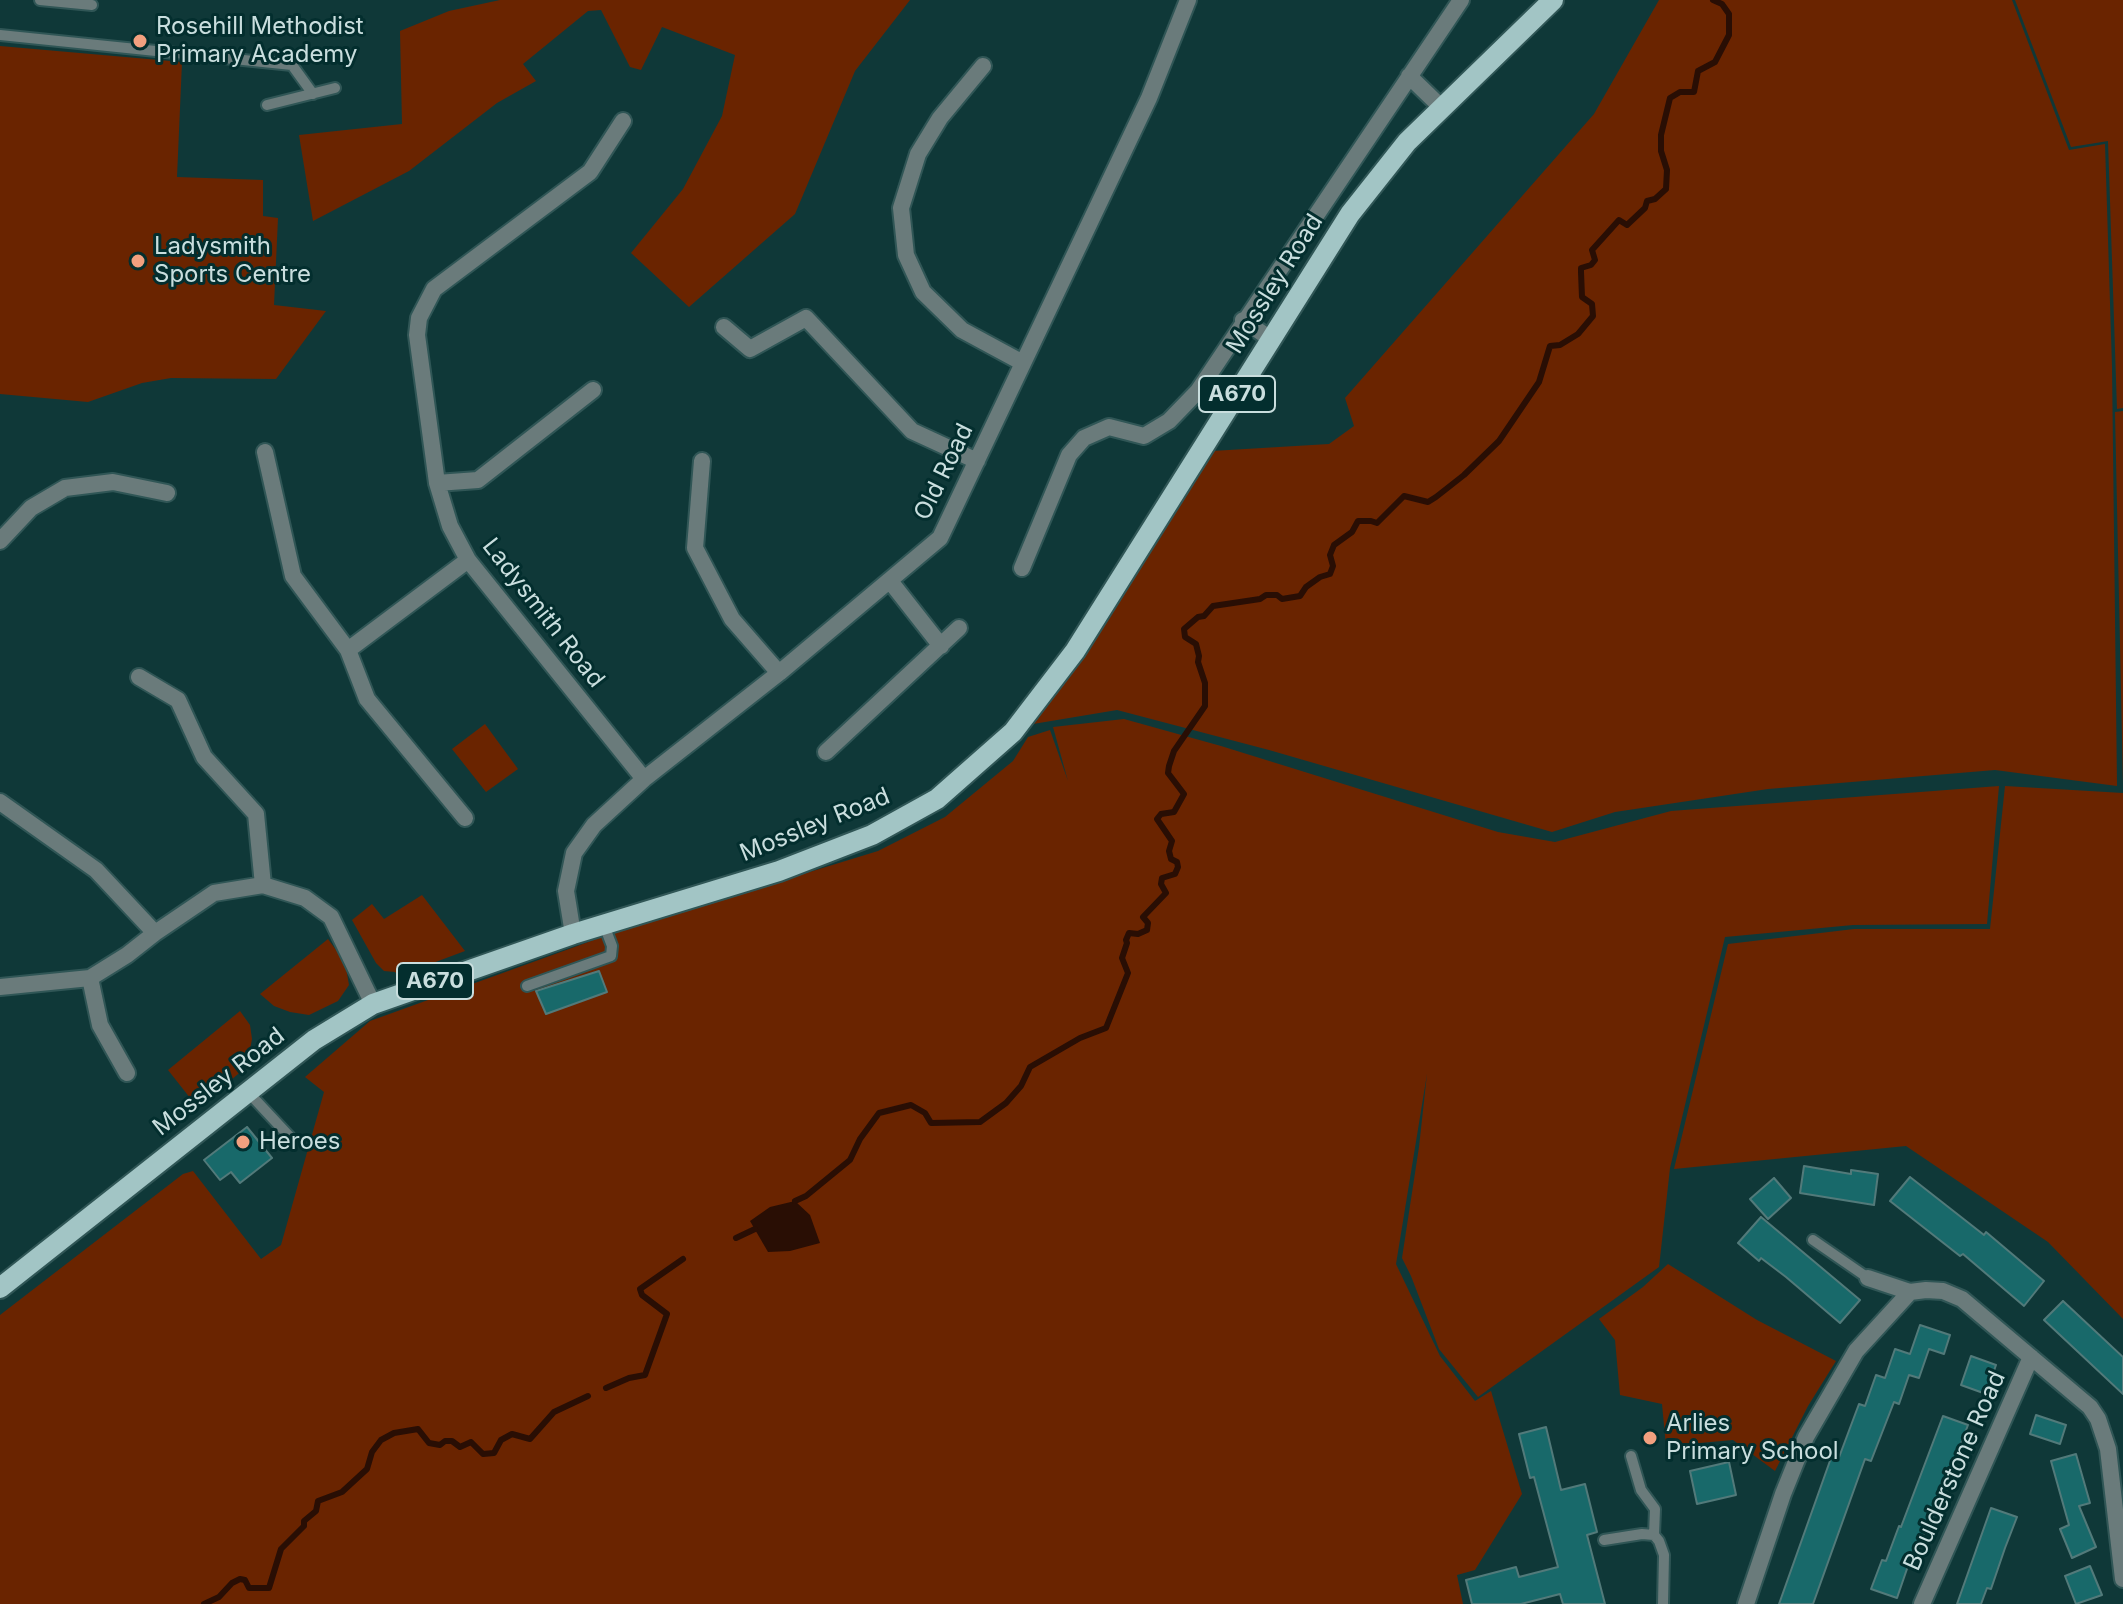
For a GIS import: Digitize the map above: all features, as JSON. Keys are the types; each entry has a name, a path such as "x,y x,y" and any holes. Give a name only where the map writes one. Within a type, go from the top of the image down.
{"main road":[{"name":"Mossley Road","path":"0,1288 314,1040 373,1004 573,934 779,871 872,835 948,790 1013,732 1075,651 1350,214 1407,142 1553,0"}],"street":[{"name":"Old Road","path":"573,934 566,891 574,853 594,825 644,779 779,673 940,538 1149,98 1188,0"},
{"path":"1022,568 1069,455 1084,438 1109,427 1144,436 1169,421 1198,391 1461,0"},
{"path":"983,66 940,118 918,154 901,208 906,255 923,292 962,330 1023,363"},
{"path":"1409,76 1442,108"},
{"name":"Ladysmith Road","path":"623,121 590,172 434,289 419,318 417,335 437,483 450,526 468,560 644,779"},
{"path":"724,327 750,349 806,318 912,431 977,461"},
{"path":"1243,320 1272,340"},
{"path":"437,483 478,480 593,390"},
{"path":"265,452 293,576 348,650 367,699 465,818"},
{"path":"702,461 695,548 732,619 779,673"},
{"path":"0,541 31,508 65,488 113,482 167,493"},
{"path":"348,650 468,560"},
{"path":"890,581 941,646"},
{"path":"826,752 959,628"},
{"path":"139,677 178,700 204,757 256,814 263,885"},
{"path":"0,802 96,870 155,933"},
{"path":"0,987 90,978 214,893 263,885 305,898 331,917 373,1004"},
{"path":"90,978 100,1025 127,1073"},
{"path":"1868,1278 1910,1292 1943,1291 1962,1299 2090,1407 2104,1432 2123,1579"},
{"path":"1746,1604 1806,1437 1856,1351 1910,1292"},
{"name":"Boulderstone Road","path":"1922,1604 2031,1357"}],"lane":[{"path":"40,0 92,5"},
{"path":"0,35 292,65 313,94"},
{"path":"267,105 335,88"},
{"path":"527,986 611,956 612,946 604,925"},
{"path":"248,1092 290,1137"},
{"path":"1813,1240 1868,1278"},
{"path":"1631,1456 1641,1490 1655,1509 1654,1535 1664,1555 1663,1604"},
{"path":"1604,1540 1654,1535"}],"shaded area":[{"path":"500,0 910,0 855,71 795,214 689,307 631,253 683,189 722,116 735,55 662,27 641,70 630,67 601,10 588,11 523,64 536,81 497,103 409,171 313,221 299,135 402,124 400,31 449,11"},
{"path":"1659,0 2012,0 2069,150 2105,144 2112,367 2117,786 1995,770 1768,789 1615,812 1552,832 1269,750 1117,710 1033,724 1212,451 1329,444 1354,426 1345,398 1594,114"},
{"path":"2015,0 2123,0 2123,408 2117,409 2108,141 2071,147"},
{"name":"Ladysmith Sports Centre","path":"0,46 182,62 177,177 263,180 263,216 278,218 274,305 326,311 276,379 171,378 142,383 88,402 0,394"},
{"path":"2123,411 2123,785 2115,412"},
{"path":"1124,719 1498,832 1555,842 1671,811 1999,786 1987,924 1853,925 1725,937 1670,1168 1659,1267 1478,1397 1439,1349 1402,1258 1427,1074 1396,1264 1440,1356 1475,1401 1491,1391 1522,1494 1475,1570 1457,1575 1463,1604 0,1604 0,1315 183,1174 193,1171 261,1259 281,1245 324,1092 305,1077 370,1021 627,928 878,851 945,817 1013,761 1028,737 1050,730 1068,781 1053,727"},
{"path":"485,724 518,769 486,792 452,749"},
{"path":"2005,786 2123,793 2123,1319 2048,1242 1906,1146 1674,1169 1728,944 1854,929 1990,929"},
{"path":"422,895 465,951 398,976 395,972 384,971 376,963 352,920 372,904 384,919"},
{"path":"328,939 345,962 349,985 338,1001 309,1015 274,1006 260,994"},
{"path":"240,1011 250,1025 252,1039 248,1060 244,1069 198,1108 168,1070"},
{"path":"795,1201 810,1215 820,1243 790,1251 768,1252 750,1221 770,1207"},
{"path":"1668,1264 1757,1320 1836,1361 1808,1406 1775,1471 1733,1440 1666,1446 1662,1404 1620,1395 1615,1340 1599,1319 1643,1287"}],"building":[{"path":"599,971 607,992 546,1014 536,991"},
{"name":"Heroes","path":"247,1127 272,1158 240,1183 231,1172 220,1180 204,1160"},
{"path":"1804,1166 1851,1174 1851,1170 1878,1174 1874,1205 1800,1193"},
{"path":"1910,1177 1984,1235 1986,1232 2044,1281 2024,1306 1963,1254 1960,1256 1890,1201"},
{"path":"1774,1178 1791,1198 1768,1219 1750,1199"},
{"path":"1761,1217 1860,1300 1840,1323 1786,1277 1761,1258 1759,1261 1738,1243"},
{"path":"2063,1301 2123,1357 2123,1394 2044,1320"},
{"path":"1920,1325 1950,1335 1944,1354 1929,1349 1919,1378 1909,1375 1899,1404 1894,1402 1871,1461 1865,1459 1813,1604 1779,1604 1831,1458 1838,1460 1859,1404 1865,1406 1876,1375 1885,1378 1895,1349 1910,1354"},
{"path":"1971,1356 1996,1365 1986,1394 1961,1385"},
{"path":"2036,1415 2066,1425 2060,1444 2030,1434"},
{"path":"1943,1416 1968,1425 1929,1527 1913,1564 1909,1563 1897,1598 1871,1589 1882,1560 1886,1561 1901,1527"},
{"path":"1546,1427 1561,1490 1585,1484 1597,1532 1587,1535 1605,1604 1563,1604 1560,1594 1521,1604 1472,1604 1466,1580 1516,1567 1519,1577 1558,1567 1519,1434"},
{"path":"2076,1454 2090,1503 2079,1506 2096,1547 2072,1558 2060,1529 2069,1525 2051,1461"},
{"path":"1729,1462 1736,1495 1697,1504 1690,1471"},
{"path":"1991,1508 2017,1517 1991,1589 1987,1588 1981,1604 1957,1604"},
{"path":"2090,1566 2102,1595 2076,1604 2065,1576"}],"waterway":[{"path":"795,1201 806,1196 850,1160 860,1139 879,1113 911,1105 925,1113 931,1123 980,1122 1006,1103 1021,1086 1030,1067 1080,1038 1106,1028 1128,973 1122,958 1129,933 1138,934 1147,930 1148,923 1143,917 1166,893 1161,884 1162,878 1175,874 1178,867 1169,851 1172,841 1157,819 1161,814 1174,812 1184,794 1168,773 1169,766 1174,751 1205,706 1205,683 1196,644 1185,637 1184,629 1213,606 1260,599 1266,595 1277,595 1282,599 1300,596 1306,587 1330,574 1333,566 1330,555 1334,545 1352,532 1358,521 1377,523 1404,496 1428,502 1464,475 1499,441 1539,382 1550,346 1560,345 1578,334 1593,316 1592,304 1582,297 1581,272 1581,268 1595,260 1592,250 1619,220 1627,225 1645,208 1647,201 1655,199 1666,189 1667,170 1661,151 1661,135 1670,98 1680,92 1694,92 1698,71 1715,62 1729,35 1729,14 1722,4 1713,0"},
{"path":"736,1238 755,1229"},
{"path":"606,1388 645,1375 667,1314 642,1295 640,1289 683,1259"},
{"path":"204,1604 219,1597 240,1579 245,1580 249,1588 269,1588 281,1549 316,1511 318,1501 342,1492 367,1469 372,1452 381,1440 394,1433 418,1429 429,1443 440,1445 452,1441 460,1447 471,1442 483,1454 494,1453 501,1440 512,1434 530,1439 554,1412 588,1396"}],"place":[{"name":"Rosehill Methodist Primary Academy","path":"140,41"},
{"name":"Ladysmith Sports Centre","path":"138,261"},
{"name":"Heroes","path":"243,1142"},
{"name":"Arlies Primary School","path":"1650,1438"}]}
